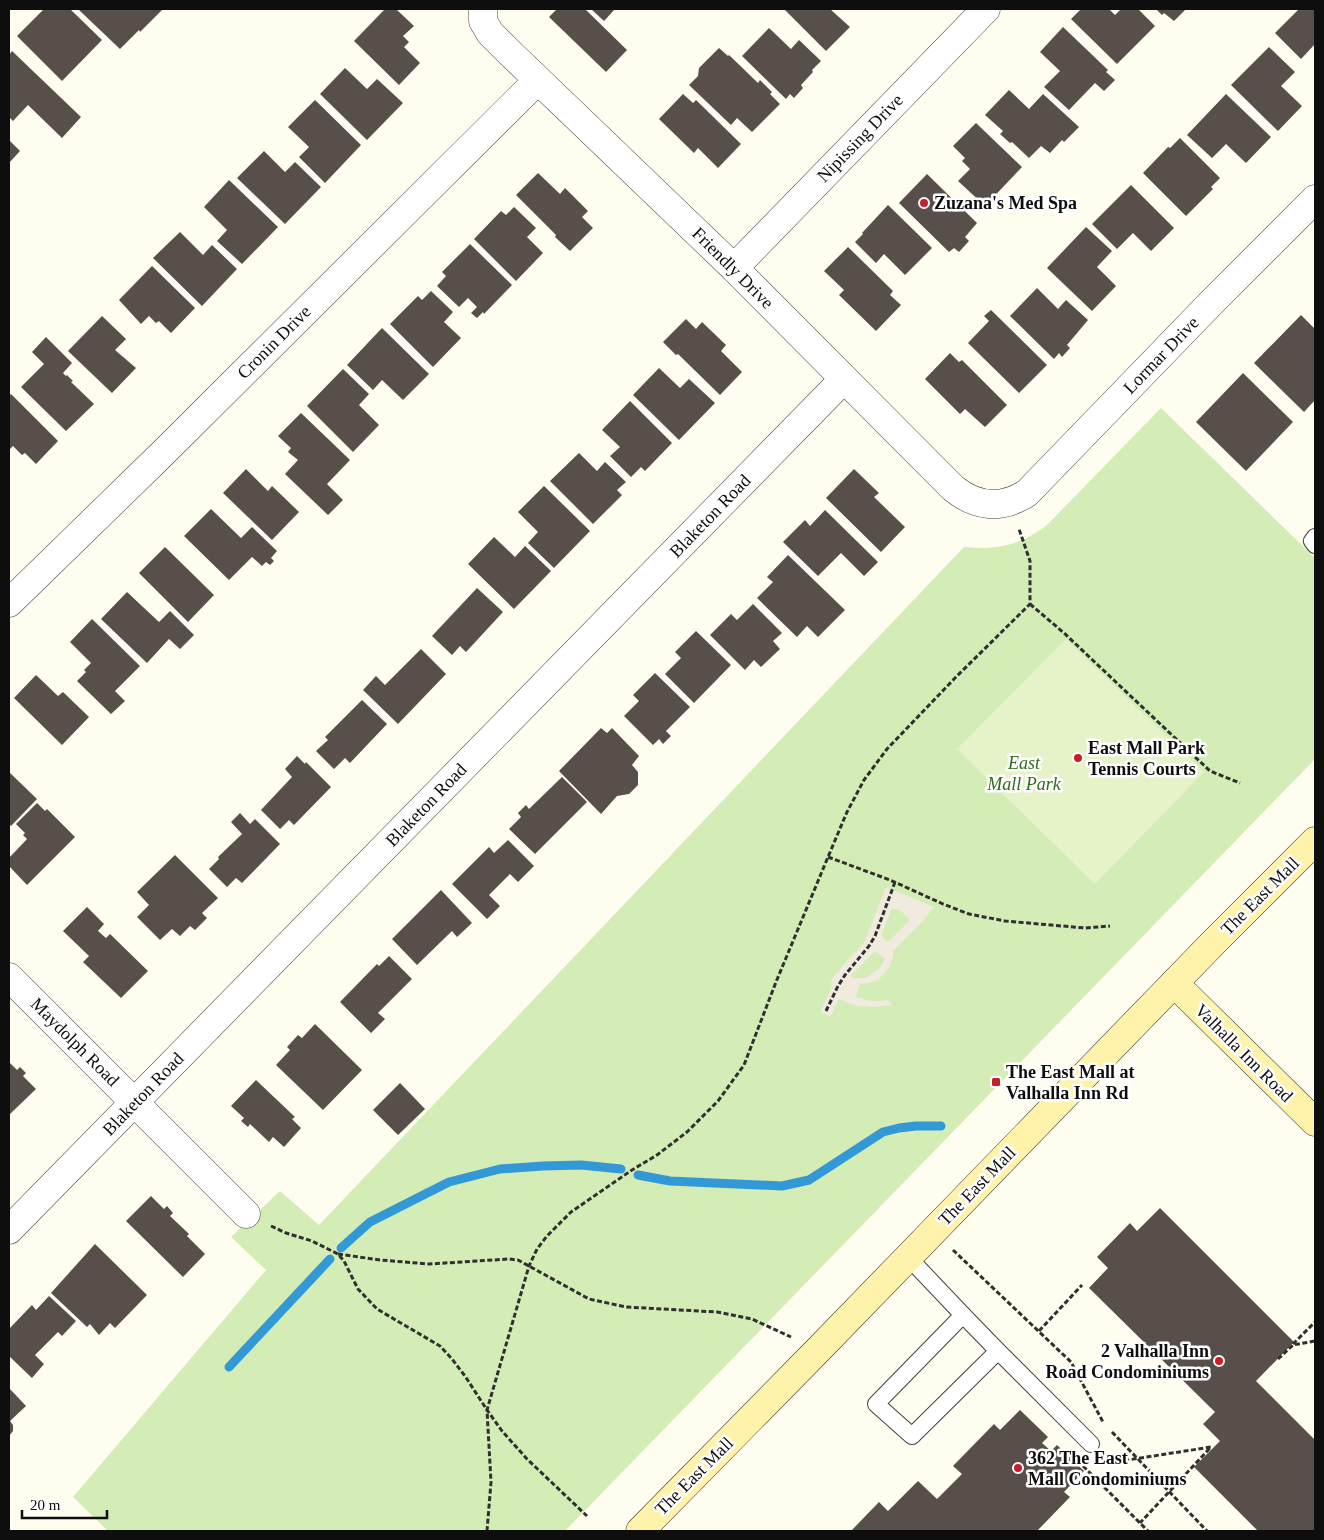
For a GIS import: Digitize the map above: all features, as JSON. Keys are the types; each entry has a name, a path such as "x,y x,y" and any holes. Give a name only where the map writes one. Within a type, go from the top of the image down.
{"main road":[{"name":"The East Mall","path":"640,1531 1315,841"},
{"name":"Valhalla Inn Road","path":"1174,983 1315,1122"}],"street":[{"name":"Friendly Drive","path":"483,9 484,21 490,33 734,268 962,495 981,503 1006,503"},
{"name":"Nipissing Drive","path":"734,268 986,9"},
{"name":"Cronin Drive","path":"9,603 162,454 538,80"},
{"name":"Lormar Drive","path":"1006,503 1026,493 1315,199"},
{"name":"Blaketon Road","path":"9,1230 844,379"},
{"name":"Maydolph Road","path":"9,977 246,1214"}],"lane":[{"path":"1315,538 1312,541 1315,545"},
{"path":"908,1257 1091,1444"},
{"path":"963,1315 876,1404 912,1436 998,1351"}],"path":[{"path":"487,1531 491,1482 487,1410 536,1249 571,1212 688,1132 718,1101 744,1065 828,857 847,812 864,780 887,749 1030,604 1030,561 1006,503"},
{"path":"1030,604 1064,632 1210,771 1240,783"},
{"path":"828,857 895,882 969,914 1005,922 1085,928 1110,926"},
{"path":"826,1011 845,974 870,946 895,882"},
{"path":"246,1214 286,1233 312,1241 338,1254 429,1264 518,1260 589,1299 626,1307 717,1312 752,1319 819,1349"},
{"path":"933,1231 1071,1362 1106,1426 1206,1531"},
{"path":"338,1254 344,1261 358,1290 377,1309 440,1346 466,1376 502,1431 527,1459 586,1516"},
{"path":"1039,1331 1082,1285"},
{"path":"1278,1359 1315,1322"},
{"path":"1293,1345 1315,1341"},
{"path":"1085,1467 1211,1447 1140,1523"},
{"path":"1078,1462 1148,1531"}],"green space":[{"name":"East Mall Park","path":"1161,408 1315,558 1315,759 565,1531 108,1531 73,1497 266,1270 231,1237 280,1191 319,1225 964,547 988,548 1009,545 1028,537 1048,524"},
{"name":"East Mall Park Tennis Courts","path":"1066,639 1204,772 1095,884 957,749"}],"shaded area":[{"path":"886,887 934,907 893,951 890,965 885,973 878,980 860,984 856,997 871,1001 888,1000 892,1005 856,1006 839,999 831,1016 821,1013 832,986 830,983 836,973 839,972 841,967 864,943","holes":["892,908 901,911 910,920 888,942 881,936","875,951 885,959 879,969 865,978 853,978 851,975"]}],"building":[{"path":"44,9 70,9 102,40 62,81 17,36"},
{"path":"78,9 163,9 120,49"},
{"path":"385,9 396,9 414,26 403,36 409,42 404,47 420,63 399,85 354,41"},
{"path":"557,9 585,9 627,50 606,72 549,17"},
{"path":"591,9 615,9 604,21"},
{"path":"784,9 830,9 850,27 826,51"},
{"path":"1081,9 1109,9 1115,15 1121,9 1138,9 1155,26 1117,64 1071,19"},
{"path":"1156,9 1186,9 1174,21 1164,13 1162,15"},
{"path":"1299,9 1315,9 1315,44 1301,59 1275,33"},
{"path":"1063,27 1108,70 1106,72 1115,80 1104,91 1095,83 1069,110 1044,87 1060,71 1040,52"},
{"path":"769,28 791,49 799,40 821,61 801,85 803,88 794,98 790,94 786,99 742,56"},
{"path":"1269,47 1295,72 1281,86 1302,106 1278,131 1231,85"},
{"path":"719,48 758,83 760,80 772,92 770,94 780,104 752,132 737,118 731,125 689,85 698,76 699,68"},
{"path":"12,51 81,117 62,138 28,105 13,121 9,117 9,55"},
{"path":"345,68 367,89 377,79 403,103 367,140 320,94"},
{"path":"1009,90 1029,109 1043,94 1079,127 1064,142 1062,140 1050,153 1041,146 1029,158 1000,134 1003,131 985,115"},
{"path":"683,94 693,103 696,100 741,144 718,168 698,148 694,153 659,119"},
{"path":"1226,94 1271,137 1246,163 1226,144 1212,158 1187,135"},
{"path":"315,100 361,145 325,183 299,157 309,147 288,127"},
{"path":"976,123 1022,167 985,206 958,181 970,169 962,161 965,158 953,146"},
{"path":"1180,138 1220,178 1211,187 1213,189 1186,216 1143,173 1168,147 1170,148"},
{"path":"9,140 20,151 9,163"},
{"path":"264,151 285,172 295,162 321,187 285,224 237,178"},
{"path":"538,173 560,194 565,188 588,211 582,217 593,228 570,251 516,195"},
{"path":"927,174 977,223 965,237 969,241 959,252 954,248 949,252 899,203"},
{"path":"229,180 278,227 242,264 217,241 227,230 204,207"},
{"path":"1131,185 1174,228 1151,251 1133,233 1117,249 1092,224"},
{"path":"888,205 932,248 905,275 884,254 876,263 855,242"},
{"path":"514,207 536,228 527,237 543,253 516,281 474,239 501,211 506,215"},
{"path":"1086,227 1112,251 1097,267 1116,286 1092,311 1047,268"},
{"path":"180,232 203,255 212,245 237,269 202,306 153,258"},
{"path":"470,244 512,285 484,314 483,312 477,318 471,313 477,307 468,298 459,307 437,286 446,276 442,272"},
{"path":"848,247 893,291 890,295 901,305 876,331 839,295 844,290 824,271"},
{"path":"152,266 195,308 171,333 159,321 156,323 149,316 141,324 119,300"},
{"path":"1037,288 1058,309 1066,300 1088,320 1067,345 1070,348 1062,357 1059,353 1054,359 1010,316"},
{"path":"431,291 453,312 444,322 461,338 433,367 390,324 418,296 422,300"},
{"path":"991,310 1047,365 1019,393 968,343 989,321 984,316"},
{"path":"1301,315 1315,329 1315,400 1304,412 1254,363"},
{"path":"102,316 126,339 115,350 136,368 112,393 68,351"},
{"path":"686,319 696,329 702,322 726,345 721,351 742,372 720,395 663,342"},
{"path":"382,328 429,374 403,400 382,380 373,390 347,365"},
{"path":"46,337 72,363 63,373 94,404 66,431 21,387 44,364 32,352"},
{"path":"950,353 959,362 962,360 1007,405 985,427 965,409 960,414 925,379"},
{"path":"659,368 680,388 689,379 715,403 679,440 633,395"},
{"path":"343,369 369,394 359,405 379,425 353,452 307,406"},
{"path":"1243,373 1293,422 1246,471 1196,422"},
{"path":"11,394 58,441 36,464 25,453 22,455 13,446 9,450 9,397"},
{"path":"630,401 672,443 645,471 641,467 631,477 610,456 620,447 602,430"},
{"path":"301,413 350,460 327,484 343,500 328,515 285,474 298,460 288,452 291,448 278,436"},
{"path":"579,453 597,471 605,462 626,482 617,490 622,495 593,524 550,481"},
{"path":"246,469 268,491 272,486 299,512 272,540 223,493"},
{"path":"854,469 879,493 874,497 905,527 881,552 826,498"},
{"path":"544,486 590,531 554,568 528,543 538,532 518,512"},
{"path":"211,509 241,538 252,527 277,551 271,558 274,561 270,565 266,562 262,566 252,557 229,580 184,536"},
{"path":"825,510 878,562 864,576 841,553 818,576 783,542 805,520 810,526"},
{"path":"494,537 515,557 525,546 551,571 514,609 468,564"},
{"path":"165,547 214,595 188,622 139,573"},
{"path":"788,555 845,610 818,637 807,626 797,637 757,598 773,582 767,577"},
{"path":"477,588 503,612 466,652 460,646 452,655 432,636"},
{"path":"127,592 159,622 170,611 194,635 180,649 169,639 147,663 101,619"},
{"path":"753,604 782,633 773,641 780,649 761,667 754,660 745,670 710,635 731,614 737,620"},
{"path":"92,619 140,666 115,691 125,701 111,714 77,681 86,672 84,670 91,663 70,642"},
{"path":"696,631 731,665 694,703 665,674 681,658 675,652"},
{"path":"421,649 446,674 398,724 363,690 376,676 385,685"},
{"path":"655,673 690,707 666,731 671,736 663,744 659,739 653,745 624,716 639,701 633,695"},
{"path":"36,675 58,696 63,692 89,717 62,745 14,698"},
{"path":"362,700 387,724 350,763 345,758 334,769 316,751 328,740 325,737"},
{"path":"601,728 607,733 612,728 639,756 632,765 638,772 638,785 629,794 617,796 601,814 559,771"},
{"path":"297,756 305,764 306,762 331,787 294,825 289,820 280,829 261,810 292,777 285,769"},
{"path":"9,772 37,799 11,826 9,824"},
{"path":"562,777 587,802 535,854 509,829 521,817 518,813 526,805 529,809"},
{"path":"37,803 45,811 47,809 75,837 27,885 9,866 9,858 27,839 23,835 25,833 16,824"},
{"path":"240,813 250,824 255,819 280,844 242,883 236,878 227,887 209,869 219,859 218,857 242,834 231,822"},
{"path":"508,840 534,866 518,882 510,874 489,895 500,906 487,919 452,884 489,847 494,853"},
{"path":"175,855 218,898 202,913 207,918 195,930 190,926 180,936 172,929 160,940 137,917 149,905 137,892"},
{"path":"441,890 472,923 457,937 452,931 417,965 392,939"},
{"path":"87,907 104,924 98,931 106,938 110,934 148,971 121,998 83,962 89,956 63,931"},
{"path":"389,956 412,979 378,1013 385,1019 371,1033 340,1002 377,964 379,966"},
{"path":"315,1024 362,1070 323,1110 276,1065 290,1050 287,1047 298,1035 302,1038"},
{"path":"9,1062 17,1070 20,1067 26,1073 23,1076 36,1089 10,1114 9,1113"},
{"path":"256,1080 295,1117 292,1119 301,1128 284,1147 273,1137 269,1142 250,1124 248,1127 241,1121 244,1118 231,1106"},
{"path":"400,1083 425,1109 398,1135 373,1110"},
{"path":"151,1196 164,1209 167,1206 173,1213 170,1216 189,1234 187,1236 205,1254 183,1277 126,1221"},
{"name":"2 Valhalla Inn Road Condominiums","path":"1160,1208 1294,1342 1256,1381 1315,1440 1315,1531 1258,1531 1194,1467 1220,1441 1203,1424 1215,1412 1089,1288 1108,1268 1097,1257 1130,1223 1137,1231"},
{"path":"95,1244 147,1295 115,1328 110,1323 99,1335 90,1324 87,1327 51,1293"},
{"path":"49,1296 76,1321 62,1336 58,1332 35,1355 44,1364 32,1378 9,1356 9,1329 32,1305 36,1310"},
{"path":"9,1388 26,1406 10,1421 13,1425 13,1431 9,1436"},
{"name":"362 The East Mall Condominiums","path":"1020,1410 1048,1437 1042,1443 1051,1451 1057,1445 1084,1471 1064,1492 1070,1497 1037,1531 851,1531 879,1502 888,1511 918,1481 937,1499 962,1474 953,1466 994,1424 1000,1430"}],"waterway":[{"path":"638,1175 670,1181 782,1186 809,1180 883,1132 916,1126 941,1126"},
{"path":"341,1248 370,1222 449,1182 500,1169 581,1165 621,1169"},
{"path":"229,1367 330,1259"}],"place":[{"name":"Zuzana's Med Spa","path":"924,203"},
{"name":"East Mall Park Tennis Courts","path":"1078,758"},
{"name":"The East Mall at Valhalla Inn Rd","path":"996,1082"},
{"name":"2 Valhalla Inn Road Condominiums","path":"1219,1361"},
{"name":"362 The East Mall Condominiums","path":"1018,1468"}]}
